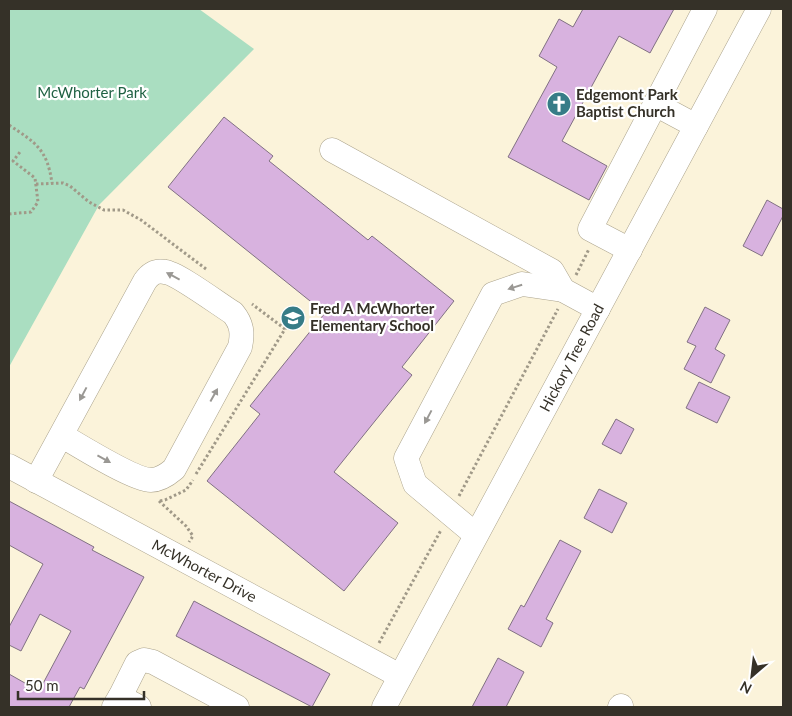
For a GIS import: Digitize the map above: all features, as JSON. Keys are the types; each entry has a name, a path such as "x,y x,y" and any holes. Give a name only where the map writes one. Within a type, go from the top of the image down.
{"street":[{"path":"630,250 590,229 705,9"},
{"name":"Hickory Tree Road","path":"384,707 759,9"},
{"path":"655,104 696,126"},
{"path":"332,150 552,271 563,290"},
{"path":"36,481 144,281 154,273 166,272 172,274 233,313 238,320 242,328 240,347 174,469 161,479 144,480 61,435"},
{"path":"476,535 415,484 406,458 493,294 522,284 563,290 598,310"},
{"name":"McWhorter Drive","path":"9,466 400,676"},
{"path":"124,704 137,663 144,660 153,662 237,707"}],"path":[{"path":"9,125 40,148 49,166 52,183"},
{"path":"9,214 31,212 38,202 35,178 13,161 20,152"},
{"path":"36,184 63,182 89,202 104,210 123,210 141,220 161,235"}],"green space":[{"name":"McWhorter Park","path":"9,9 199,9 254,49 99,205 9,367"}],"building":[{"name":"Edgemont Park Baptist Church","path":"583,9 674,9 650,53 619,36 562,141 607,166 589,200 508,157 557,67 539,56 559,19 573,27"},
{"path":"224,117 273,156 269,161 368,240 372,236 454,301 402,367 412,375 334,472 398,523 344,591 207,481 260,414 250,406 325,313 168,187"},
{"path":"767,200 783,209 783,216 762,256 743,246"},
{"path":"705,307 730,320 715,349 725,355 711,383 684,369 696,346 687,342"},
{"path":"699,382 730,397 717,423 686,408"},
{"path":"616,419 634,429 621,454 602,444"},
{"path":"599,489 627,503 612,533 584,518"},
{"path":"9,501 94,547 92,550 144,577 84,689 80,687 69,707 9,707 9,674 39,691 71,631 40,614 21,651 9,645 9,627 43,564 9,545"},
{"path":"560,540 581,551 546,619 553,623 541,647 508,629 521,605 524,607"},
{"path":"194,601 330,674 312,707 176,636"},
{"path":"498,658 524,672 506,707 472,707"}],"place":[{"name":"Edgemont Park Baptist Church","path":"559,104"},
{"name":"Fred A McWhorter Elementary School","path":"293,318"}]}
